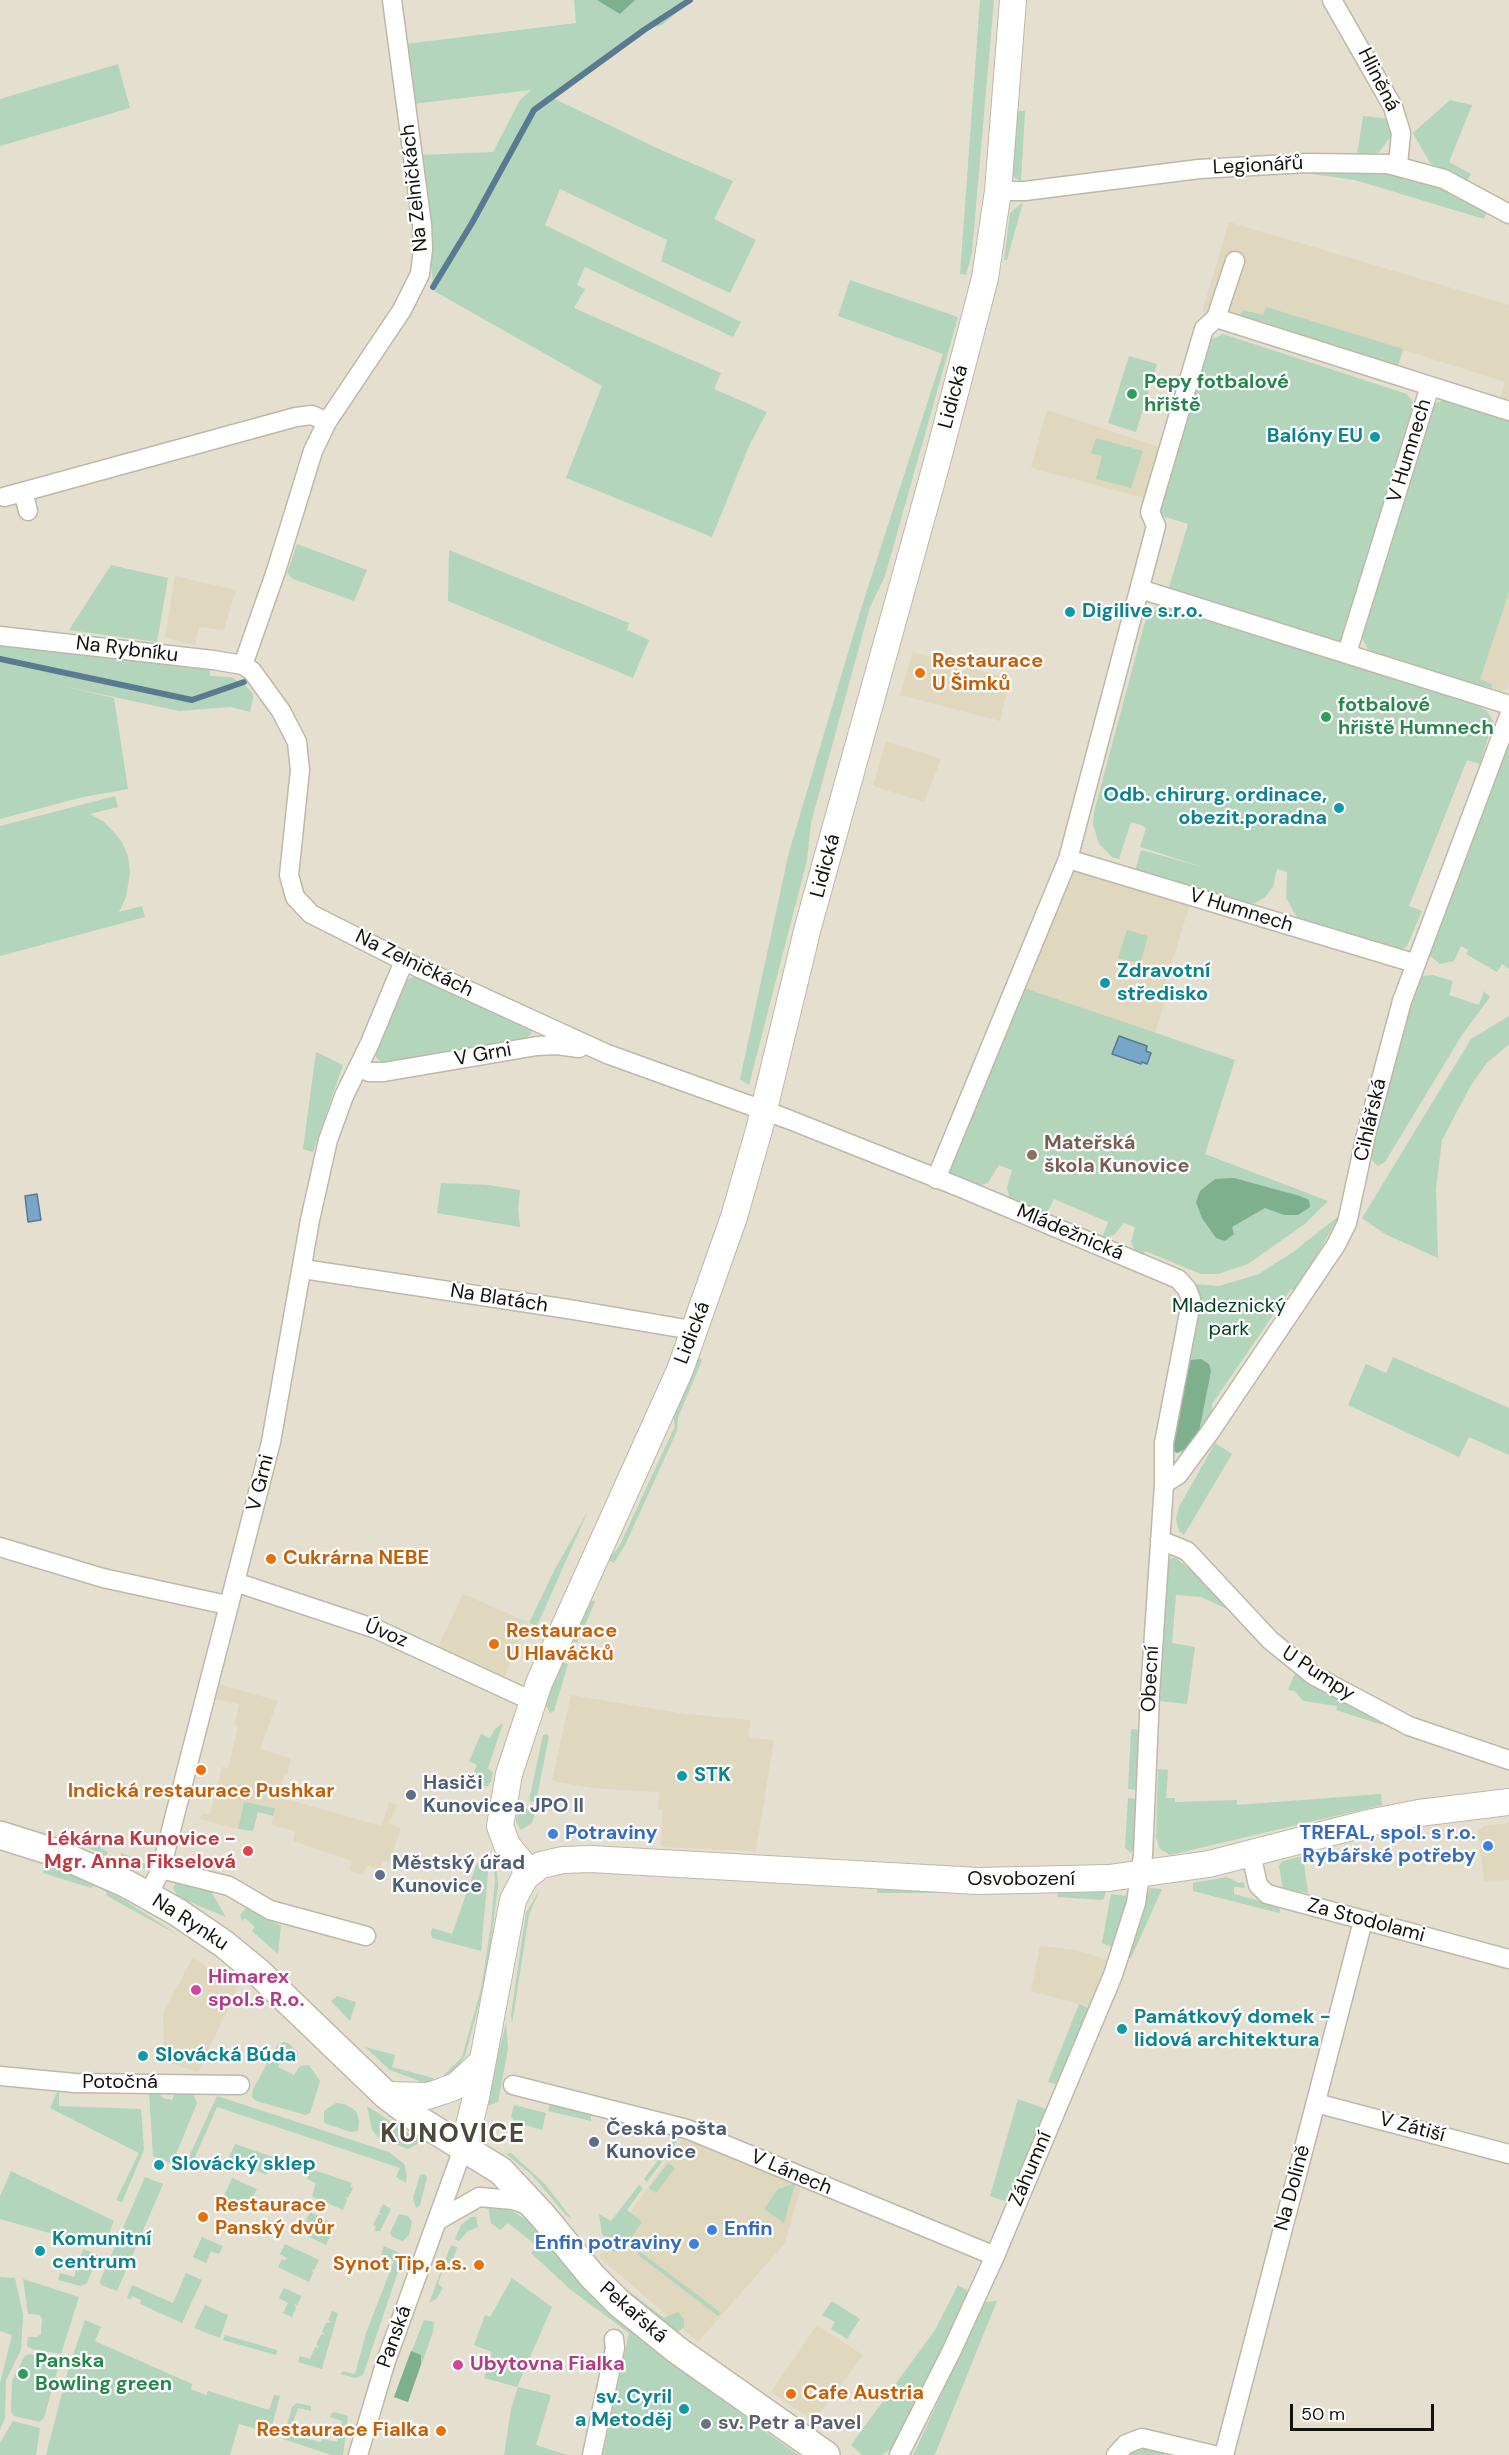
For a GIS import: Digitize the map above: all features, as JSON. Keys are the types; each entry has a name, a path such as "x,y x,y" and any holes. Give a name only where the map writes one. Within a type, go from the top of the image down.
{"main road":[{"name":"Lidická","path":"529,1872 507,1845 500,1826 509,1774 532,1701 694,1333 734,1217 764,1111 808,927 978,308 990,253 998,191 1013,0"},
{"name":"Osvobození","path":"529,1872 541,1865 558,1861 591,1859 978,1881 1048,1882 1141,1875 1251,1854 1368,1823 1419,1813 1509,1802"},
{"name":"Na Rynku","path":"0,1835 88,1866 148,1896 206,1931 251,1966 386,2095 419,2120 464,2146"},
{"path":"464,2146 513,1900 518,1887 529,1872"},
{"path":"386,2095 428,2096 443,2091 456,2086 482,2062"},
{"name":"Pekařská","path":"464,2146 501,2171 592,2276 621,2304 677,2350 826,2455"}],"street":[{"name":"Na Zelničkách","path":"392,0 422,225 421,268 413,292 327,422 301,483 247,668 264,687 292,729 300,756 290,875 295,897 311,914 404,961 607,1054 764,1111"},
{"name":"Hliněná","path":"1332,0 1381,82 1400,124 1402,142 1398,165"},
{"name":"Legionářů","path":"998,191 1025,191 1199,169 1307,163 1398,165 1444,179 1509,214"},
{"path":"936,1179 1068,859 1156,526 1150,512 1153,501 1204,328 1216,318 1235,261"},
{"name":"V Humnech","path":"1216,318 1509,411"},
{"name":"V Humnech","path":"1347,653 1430,387"},
{"path":"4,497 296,417 312,416 327,422"},
{"path":"23,492 28,511"},
{"path":"1140,589 1509,705"},
{"name":"Na Rybníku","path":"0,636 247,668"},
{"name":"Cihlářská","path":"1164,1484 1178,1475 1210,1432 1342,1235 1350,1217 1366,1135 1414,963 1509,716"},
{"name":"V Humnech","path":"1068,859 1414,963"},
{"name":"V Grni","path":"148,1896 161,1869 227,1605 271,1442 312,1210 328,1140 344,1096 359,1068 404,961"},
{"name":"V Grni","path":"359,1068 384,1072 547,1045 607,1054"},
{"name":"Mládežnická","path":"764,1111 1018,1211 1178,1279 1187,1289 1191,1299 1166,1425 1164,1484"},
{"name":"Na Blatách","path":"303,1269 579,1311 680,1328 694,1333"},
{"name":"Obecní","path":"1141,1875 1164,1484"},
{"name":"U Pumpy","path":"1160,1540 1186,1551 1270,1640 1313,1675 1409,1726 1509,1760"},
{"path":"0,1548 103,1578 227,1605"},
{"name":"Úvoz","path":"235,1582 383,1632 532,1701"},
{"name":"Za Stodolami","path":"1251,1854 1258,1885 1267,1894 1509,1959"},
{"path":"161,1869 229,1886 270,1910 366,1936"},
{"name":"Záhumní","path":"899,2455 952,2350 995,2256 1113,1975 1136,1903 1141,1875"},
{"name":"Na Dolině","path":"1224,2455 1363,1921"},
{"name":"Potočná","path":"0,2076 75,2083 240,2085"},
{"name":"V Lánech","path":"513,2085 687,2129 995,2256"},
{"name":"V Zátiší","path":"1316,2103 1509,2154"},
{"name":"Panská","path":"358,2455 383,2369 464,2146"},
{"path":"437,2221 479,2197 513,2200 534,2208"},
{"path":"592,2455 615,2348 614,2339"},
{"path":"1116,2455 1129,2442 1142,2438 1215,2455"}],"shaded area":[{"path":"1229,222 1509,305 1509,403 1500,400 1505,382 1404,350 1396,371 1202,312"},
{"path":"1047,410 1159,447 1145,498 1031,468"},
{"path":"175,576 236,590 224,630 199,627 195,645 165,638"},
{"path":"1509,588 1509,683 1507,689 1500,691 1472,681"},
{"path":"913,652 1010,679 1000,721 900,695"},
{"path":"886,741 941,759 924,802 873,786"},
{"path":"1073,866 1190,904 1166,981 1171,983 1155,1033 1235,1060 1205,1154 1014,1171 957,1147"},
{"path":"463,1594 528,1622 504,1678 438,1647"},
{"path":"215,1683 278,1701 260,1748 291,1759 278,1797 382,1826 389,1802 397,1805 389,1823 401,1828 389,1862 383,1861 380,1870 367,1865 363,1875 349,1870 352,1861 293,1841 295,1831 271,1825 275,1808 244,1802 238,1829 200,1819 202,1813 210,1815 222,1767 228,1768 238,1726 235,1724 239,1704 210,1698"},
{"path":"571,1695 686,1714 750,1720 749,1738 774,1740 756,1851 661,1847 663,1810 658,1809 659,1792 593,1788 552,1781"},
{"path":"1509,1823 1509,1880 1484,1881 1478,1831 1484,1826"},
{"path":"1040,1946 1077,1950 1107,1960 1090,2007 1031,1991"},
{"path":"193,1957 238,1987 198,2072 164,2061 163,2013"},
{"path":"686,2133 802,2184 785,2243 698,2342 599,2257"},
{"path":"817,2325 863,2355 814,2421 771,2392"}],"green space":[{"path":"574,0 692,0 662,25 644,30 597,68 553,98 661,150 733,181 714,219 756,240 730,293 661,261 667,240 560,189 545,225 741,322 733,337 585,267 577,285 585,289 574,308 721,373 714,389 767,412 749,446 712,537 566,478 602,386 434,291 418,155 493,152 520,100 531,90 412,104 405,44 576,23"},
{"path":"597,0 635,0 620,14"},
{"path":"980,0 994,0 972,252 966,275 960,274"},
{"path":"118,64 130,108 0,146 0,99"},
{"path":"1450,100 1472,105 1449,162 1471,174 1466,182 1430,163 1413,133"},
{"path":"1016,111 1025,111 1021,181 1013,177 1011,166"},
{"path":"1363,116 1389,119 1392,127 1391,136 1383,147 1379,152 1371,155 1357,155"},
{"path":"1370,171 1397,174 1445,188 1487,211 1484,219 1355,180 1312,174 1313,172"},
{"path":"1023,202 1007,260 1004,260 1010,213"},
{"path":"850,280 958,317 885,576 870,607 811,823 807,860 749,1085 740,1079 789,852 861,609 943,354 838,316"},
{"path":"1266,307 1403,349 1396,371 1241,317 1242,310 1263,315"},
{"path":"1223,334 1407,394 1414,404 1411,421 1344,638 1336,643 1168,591 1188,524 1156,514 1212,339"},
{"name":"Pepy fotbalové hřiště","path":"1129,356 1157,364 1136,432 1108,423"},
{"path":"1447,399 1509,419 1509,592 1480,679 1492,684 1491,688 1485,686 1484,689 1392,661 1368,649 1360,634 1431,405"},
{"path":"1096,438 1143,451 1131,488 1096,479 1102,456 1091,453"},
{"path":"297,544 367,570 354,601 293,579 287,573"},
{"path":"449,550 629,623 627,630 649,640 633,678 448,601"},
{"path":"111,565 168,578 157,642 69,630"},
{"path":"1168,609 1472,703 1487,711 1493,721 1480,764 1467,760 1409,906 1422,911 1407,946 1397,952 1301,924 1286,898 1287,872 1277,869 1273,887 1265,897 1255,903 1239,903 1135,871 1141,850 1206,868 1140,847 1146,828 1141,825 1131,822 1119,859 1112,857 1099,844 1093,824 1094,812 1146,618 1155,610"},
{"path":"0,644 210,670 210,676 231,677 246,686 253,694 250,712 231,707 179,711 54,684 114,698 128,789 83,797 0,819"},
{"path":"1509,737 1509,969 1502,964 1497,972 1466,954 1468,950 1461,946 1454,961 1440,964 1429,955"},
{"path":"115,796 118,807 90,814 104,822 113,831 122,842 128,856 130,873 126,897 119,912 142,906 145,917 0,956 0,826"},
{"path":"1127,930 1148,936 1140,964 1118,958"},
{"path":"1433,975 1453,981 1449,995 1479,1005 1484,991 1490,997 1462,1035 1385,1162 1378,1166 1371,1159 1377,1125 1416,982 1423,976"},
{"path":"422,976 532,1028 531,1034 526,1039 382,1063 376,1057 376,1049 403,983 412,977"},
{"path":"1024,988 1235,1060 1205,1154 1328,1201 1306,1223 1248,1264 1218,1274 1201,1274 1145,1251 1143,1255 1136,1253 1131,1242 1135,1227 1124,1223 1114,1235 1102,1238 1108,1222 1054,1199 1046,1215 1010,1200 1007,1188 1012,1170 999,1165 988,1183 978,1186 948,1174 948,1169"},
{"path":"1509,1016 1509,1044 1486,1064 1471,1085 1442,1140 1436,1189 1438,1258 1385,1234 1362,1218 1471,1039"},
{"path":"316,1052 343,1065 313,1152 303,1149"},
{"path":"1234,1178 1300,1196 1309,1200 1310,1207 1298,1215 1284,1215 1265,1208 1232,1227 1234,1234 1225,1241 1216,1238 1202,1218 1196,1202 1200,1191 1215,1179"},
{"path":"441,1183 488,1185 520,1190 518,1208 520,1227 437,1213"},
{"name":"Mladeznický park","path":"1340,1215 1296,1291 1291,1289 1212,1404 1212,1415 1184,1452 1175,1453 1173,1451 1197,1291 1195,1284 1219,1286 1259,1274 1293,1252"},
{"path":"698,1357 702,1360 678,1418 677,1431 626,1543 614,1563 608,1560 619,1547 675,1426 673,1416"},
{"path":"1393,1357 1509,1408 1509,1455 1469,1437 1459,1457 1348,1405 1366,1364 1386,1373"},
{"path":"1201,1359 1209,1364 1211,1371 1199,1432 1187,1448 1177,1453 1172,1448 1186,1365 1191,1360"},
{"path":"1215,1443 1232,1454 1184,1535 1179,1531 1176,1519 1179,1507"},
{"path":"588,1511 537,1626 529,1623 555,1569"},
{"path":"1171,1558 1176,1558 1207,1583 1226,1605 1225,1608 1201,1597 1176,1595 1172,1643 1195,1647 1187,1704 1160,1701 1167,1563"},
{"path":"590,1599 595,1602 577,1643 571,1641"},
{"path":"562,1662 568,1664 554,1711 550,1713 545,1704"},
{"path":"1296,1671 1383,1719 1382,1725 1336,1710 1337,1706 1303,1701 1295,1691 1288,1690"},
{"path":"503,1723 488,1768 493,1773 491,1782 488,1786 480,1787 470,1782 477,1765 469,1761 481,1734 490,1738 495,1729"},
{"path":"1131,1729 1140,1730 1137,1790 1128,1789"},
{"path":"543,1735 549,1736 536,1802 529,1801"},
{"path":"1158,1769 1168,1770 1166,1798 1175,1798 1175,1802 1237,1800 1237,1805 1381,1794 1382,1805 1170,1855 1160,1849 1156,1837"},
{"path":"1128,1798 1137,1799 1135,1847 1131,1853 1125,1848"},
{"path":"244,1802 275,1808 273,1816 258,1812 253,1831 238,1829"},
{"path":"518,1806 535,1812 532,1823 521,1830 516,1821"},
{"path":"78,1836 102,1845 101,1849 108,1852 106,1856 76,1842"},
{"path":"122,1853 151,1867 135,1870 118,1861"},
{"path":"1303,1856 1308,1893 1283,1888 1279,1866 1283,1861"},
{"path":"493,1862 497,1870 498,1886 487,1974 465,2056 456,2070 445,2078 444,2075 462,2057 481,1989 491,1925 495,1880"},
{"path":"477,1863 487,1866 488,1874 481,1951 432,1938 431,1933 432,1928 452,1934"},
{"path":"44,1868 59,1868 94,1886 91,1888 43,1873"},
{"path":"1227,1877 1239,1883 1244,1882 1245,1888 1234,1887 1234,1894 1281,1907 1279,1913 1193,1891 1193,1883"},
{"path":"176,1882 210,1890 226,1917 178,1897 173,1888"},
{"path":"877,1887 939,1890 955,1893 877,1893"},
{"path":"1150,1888 1162,1889 1131,1958 1123,1955"},
{"path":"540,1889 529,1915 512,2024 511,2014 526,1913"},
{"path":"1106,1890 1104,1899 1101,1900 1057,1897 1058,1892"},
{"path":"106,1891 124,1900 180,1936 107,1896"},
{"path":"1111,1894 1126,1896 1126,1907 1112,1947 1102,1943"},
{"path":"247,1907 281,1926 278,1954 252,1931 255,1927 245,1918 242,1921 240,1915"},
{"path":"337,1996 356,2002 350,2021 331,2001"},
{"path":"1079,2004 1089,2008 1058,2085 1048,2082"},
{"path":"506,2023 508,2049 498,2102 485,2107"},
{"path":"283,2042 288,2043 298,2052 298,2058 293,2063 282,2058 278,2067 294,2075 300,2066 309,2065 320,2081 310,2113 306,2115 256,2101 252,2097 253,2089 277,2046"},
{"path":"365,2047 395,2055 392,2067 433,2078 434,2083 422,2082 390,2070"},
{"path":"157,2091 163,2098 172,2100 176,2091 193,2093 197,2103 172,2164 153,2156 149,2092"},
{"path":"59,2092 59,2106 141,2109 144,2150 122,2202 116,2200 139,2153 50,2108"},
{"path":"217,2096 389,2152 404,2164 407,2175 406,2183 396,2177 400,2168 217,2107 192,2164 187,2161"},
{"path":"1018,2099 1049,2110 1007,2202 990,2196"},
{"path":"550,2102 591,2111 591,2121 548,2111"},
{"path":"336,2103 345,2104 356,2111 359,2121 358,2131 351,2132 324,2123 324,2111"},
{"path":"514,2105 546,2113 542,2130 515,2122 511,2117"},
{"path":"367,2106 421,2142 408,2149 379,2138 372,2130"},
{"path":"677,2135 681,2136 647,2182 644,2179"},
{"path":"235,2144 282,2160 280,2166 267,2162 266,2164 271,2166 266,2175 229,2157"},
{"path":"511,2153 545,2184 572,2219 532,2175 506,2154"},
{"path":"668,2163 675,2168 656,2193 649,2188"},
{"path":"311,2169 352,2183 350,2187 353,2188 348,2198 345,2197 347,2200 343,2210 312,2196 316,2183 307,2179"},
{"path":"11,2171 114,2221 104,2246 99,2247 0,2219 0,2196"},
{"path":"425,2174 427,2178 420,2205 416,2208 413,2198 420,2175"},
{"path":"145,2177 163,2184 117,2291 101,2285 100,2281"},
{"path":"232,2178 257,2189 251,2200 256,2203 252,2211 223,2198"},
{"path":"795,2183 784,2223 764,2209 778,2189"},
{"path":"639,2185 643,2188 627,2210 642,2222 626,2245 622,2242 614,2252 602,2234 599,2214 611,2221"},
{"path":"383,2204 391,2209 380,2231 374,2231 376,2226 373,2225 378,2215 382,2214 379,2212"},
{"path":"488,2206 512,2211 527,2220 592,2297 651,2343 651,2347 645,2344 798,2455 603,2455 629,2333 571,2290 531,2253 537,2246 508,2223 500,2230 491,2223"},
{"path":"310,2212 336,2225 331,2234 328,2233 330,2236 326,2245 297,2231 301,2221 305,2222"},
{"path":"399,2214 408,2216 412,2222 409,2235 403,2241 392,2237 390,2233"},
{"path":"471,2217 476,2217 478,2227 468,2231 459,2241 455,2239 461,2225"},
{"path":"202,2237 223,2246 219,2254 211,2251 206,2263 193,2257"},
{"path":"285,2244 319,2260 314,2270 311,2269 313,2272 309,2282 278,2267 282,2259 285,2261 287,2258 280,2254"},
{"path":"451,2245 457,2247 452,2263 445,2263 438,2284 443,2288 437,2298 429,2303"},
{"path":"384,2246 400,2253 402,2260 363,2375 356,2378 340,2374 343,2371 355,2374 366,2333 394,2261 381,2254"},
{"path":"83,2249 98,2255 87,2283 81,2286 58,2280 60,2273 74,2277"},
{"path":"639,2251 721,2313 718,2316 637,2254"},
{"path":"186,2273 202,2280 182,2323 140,2304 141,2300 132,2296 131,2299 127,2298 132,2285 173,2303"},
{"path":"0,2277 15,2278 23,2315 21,2350 6,2380 5,2418 0,2430 0,2383 12,2335 0,2331"},
{"path":"512,2278 552,2307 517,2387 484,2378 492,2352 474,2345 485,2315 490,2317"},
{"path":"23,2279 79,2297 61,2354 27,2346 28,2337 37,2337 41,2334 42,2319 40,2315 28,2314"},
{"path":"958,2285 971,2293 893,2447 882,2455 862,2455 851,2445 935,2330"},
{"path":"622,2286 664,2318 678,2312 684,2320 684,2327 678,2332 674,2331"},
{"path":"284,2288 302,2296 297,2305 294,2304 296,2308 292,2317 283,2313 288,2303 279,2298"},
{"path":"832,2301 860,2319 847,2339 831,2329 835,2322 822,2315"},
{"path":"997,2301 936,2452 934,2455 913,2455 985,2302"},
{"path":"205,2305 228,2315 220,2338 194,2328"},
{"path":"332,2311 338,2313 322,2369 298,2362 300,2356 310,2359 315,2347 319,2348 316,2344 321,2335 325,2334 322,2332 326,2323 331,2322 328,2320"},
{"path":"85,2320 101,2327 95,2341 192,2384 191,2389 206,2395 208,2391 269,2410 274,2395 280,2396 270,2433 239,2424 230,2455 46,2455 68,2370"},
{"path":"424,2320 434,2322 433,2332 408,2402 394,2397"},
{"path":"225,2335 277,2350 276,2355 223,2340"},
{"path":"411,2351 421,2355 421,2364 408,2402 394,2397"},
{"path":"29,2354 53,2359 59,2364 44,2418 40,2422 14,2416 11,2412 12,2381 24,2357"},
{"path":"518,2387 551,2395 536,2445 567,2455 504,2455 511,2409"},
{"path":"297,2403 311,2406 311,2411 298,2408 291,2429 303,2433 305,2438 320,2442 323,2439 337,2442 342,2421 330,2417 331,2414 334,2412 348,2416 343,2455 332,2455 283,2439 292,2407"},
{"path":"13,2421 40,2428 36,2455 0,2455 0,2443"},
{"path":"1134,2446 1166,2449 1164,2455 1127,2455"}],"water":[{"path":"1119,1036 1147,1046 1146,1051 1151,1053 1147,1064 1112,1054"},
{"path":"37,1194 41,1220 28,1222 25,1196"}],"waterway":[{"path":"433,287 472,223 534,110 644,30 690,0"},
{"path":"0,659 192,700 244,682"}],"place":[{"name":"Pepy fotbalové hřiště","path":"1132,394"},
{"name":"Balóny EU","path":"1375,437"},
{"name":"Digilive s.r.o.","path":"1070,612"},
{"name":"Restaurace U Šimků","path":"920,673"},
{"name":"fotbalové hřiště Humnech","path":"1326,717"},
{"name":"Odb. chirurg. ordinace, obezit.poradna","path":"1339,808"},
{"name":"Zdravotní středisko","path":"1105,983"},
{"name":"Mateřská škola Kunovice","path":"1032,1155"},
{"name":"Cukrárna NEBE","path":"271,1559"},
{"name":"Restaurace U Hlaváčků","path":"494,1644"},
{"name":"Indická restaurace Pushkar","path":"201,1770"},
{"name":"STK","path":"682,1776"},
{"name":"Hasiči Kunovicea JPO II","path":"411,1795"},
{"name":"Potraviny","path":"553,1834"},
{"name":"TREFAL, spol. s r.o. Rybářské potřeby","path":"1488,1846"},
{"name":"Lékárna Kunovice - Mgr. Anna Fikselová","path":"248,1851"},
{"name":"Městský úřad Kunovice","path":"380,1875"},
{"name":"Himarex spol.s R.o.","path":"196,1990"},
{"name":"Památkový domek - lidová architektura","path":"1122,2029"},
{"name":"Slovácká Búda","path":"143,2056"},
{"name":"Česká pošta Kunovice","path":"594,2142"},
{"name":"Slovácký sklep","path":"159,2165"},
{"name":"Restaurace Panský dvůr","path":"203,2217"},
{"name":"Enfin","path":"712,2230"},
{"name":"Enfin potraviny","path":"694,2244"},
{"name":"Komunitní centrum","path":"40,2251"},
{"name":"Synot Tip, a.s.","path":"479,2265"},
{"name":"Ubytovna Fialka","path":"458,2365"},
{"name":"Panska Bowling green","path":"23,2374"},
{"name":"Cafe Austria","path":"791,2394"},
{"name":"sv. Cyril a Metoděj","path":"684,2409"},
{"name":"sv. Petr a Pavel","path":"706,2424"},
{"name":"Restaurace Fialka","path":"441,2431"}],"district":[{"name":"KUNOVICE","path":"453,2135"}]}
